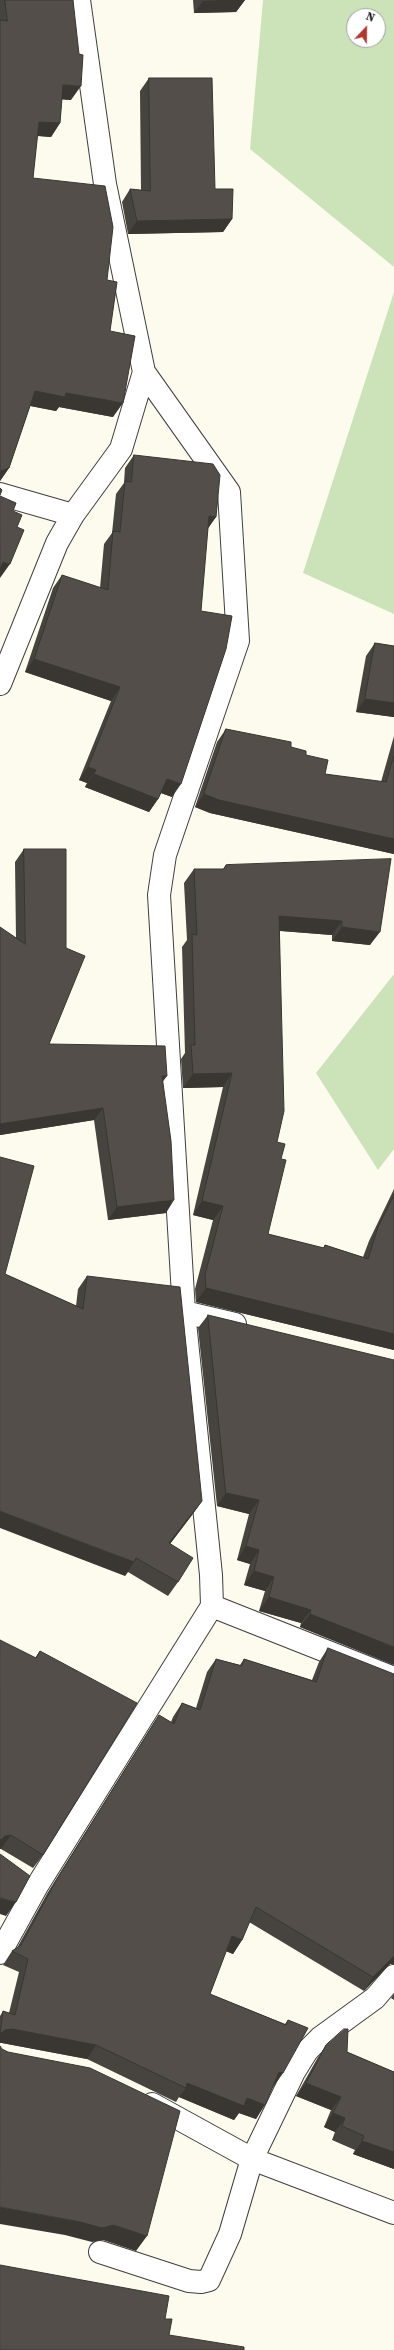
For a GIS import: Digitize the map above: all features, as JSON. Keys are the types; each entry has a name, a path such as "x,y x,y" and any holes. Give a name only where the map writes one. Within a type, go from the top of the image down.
{"street":[{"path":"0,1953 37,1886 212,1606 211,1575 184,1312 159,895 165,855 238,642 229,492 144,372 105,184 79,0"},
{"path":"0,684 57,543 73,515 121,449 144,372"},
{"path":"0,494 73,515"},
{"path":"184,1312 254,1329"},
{"path":"212,1606 394,1678"},
{"path":"19,1873 37,1886"},
{"path":"100,2252 189,2281 201,2282 209,2280 230,2234 252,2159 294,2072 306,2051 320,2038 376,1998 394,1976"},
{"path":"132,2094 180,2118 252,2159 394,2213"}],"green space":[{"path":"263,0 394,0 394,267 250,149"},
{"path":"394,292 394,614 303,573"},
{"path":"394,974 394,1149 378,1170 316,1073"}],"building":[{"path":"5,0 73,0 79,54 83,55 81,86 63,85 60,123 39,122 33,178 105,186 113,227 107,280 117,282 110,331 135,336 123,403 66,393 65,397 35,391 9,468 1,471 0,473 0,20 7,21"},
{"path":"149,78 212,78 215,189 233,189 232,219 137,221 130,189 150,191"},
{"path":"134,455 213,464 220,475 216,517 209,516 201,611 232,616 226,649 181,784 167,779 158,799 94,774 96,770 88,767 120,687 34,659 62,575 108,590 113,531 120,532 125,481 131,482"},
{"path":"0,496 16,503 13,511 22,515 17,527 24,530 10,564 3,562 0,570"},
{"path":"375,643 394,646 394,703 365,699"},
{"path":"226,729 291,742 291,747 306,751 306,755 328,760 325,774 386,782 394,755 394,839 219,800 204,794"},
{"path":"24,849 66,849 66,948 85,956 49,1044 165,1046 167,1076 162,1076 171,1141 174,1200 117,1207 103,1108 0,1124 0,927 25,944"},
{"path":"391,859 380,932 342,927 342,921 279,916 284,1111 277,1142 285,1144 281,1159 286,1160 268,1234 324,1248 325,1245 368,1259 378,1227 394,1195 394,1334 206,1288 205,1275 223,1206 202,1201 232,1073 193,1074 191,1045 195,1045 192,934 197,935 194,869 224,869 226,865"},
{"path":"0,1157 34,1166 5,1274 83,1309 87,1276 180,1287 202,1501 169,1543 193,1558 178,1582 136,1558 134,1562 0,1511"},
{"path":"208,1315 394,1360 394,1647 310,1614 311,1610 269,1597 274,1577 254,1571 259,1550 246,1546 259,1500 226,1493"},
{"path":"0,1640 36,1658 40,1651 137,1703 43,1855 11,1835 5,1836 0,1840"},
{"path":"328,1648 394,1674 394,1956 373,1977 256,1907 242,1940 232,1936 210,1994 286,2025 288,2020 308,2028 283,2073 279,2072 265,2105 247,2098 244,2106 187,2083 186,2088 96,2045 12,2029 5,2030 0,2034 3,2011 15,2015 28,1959 12,1951 21,1945 57,1879 159,1715 174,1724 182,1703 200,1710 216,1659 242,1666 244,1659 316,1682"},
{"path":"0,1854 30,1876 16,1902 0,1898"},
{"path":"344,2029 348,2029 347,2052 394,2072 394,2152 362,2141 364,2136 342,2126 345,2118 333,2113 341,2097 306,2083 326,2045"},
{"path":"0,2046 8,2052 90,2068 180,2111 147,2236 114,2225 102,2228 76,2221 0,2207"},
{"path":"0,2265 169,2296 165,2319 172,2319 169,2335 244,2347 244,2350 0,2350"}]}
